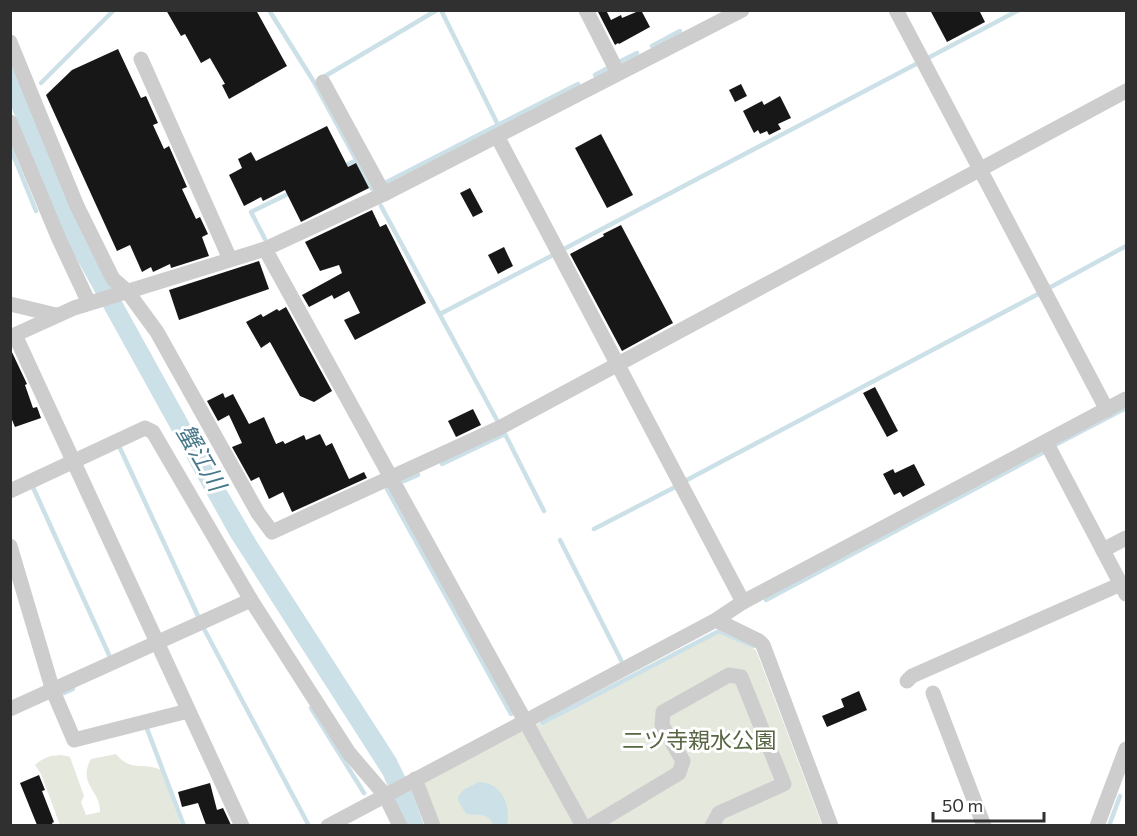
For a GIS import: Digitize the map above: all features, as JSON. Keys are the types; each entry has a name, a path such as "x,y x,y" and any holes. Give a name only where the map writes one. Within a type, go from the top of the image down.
{"street":[{"path":"586,10 618,74"},
{"path":"242,825 13,336 56,315 92,302 265,249 384,194 742,10"},
{"path":"896,10 1107,410"},
{"path":"10,42 76,206 113,279 157,332 258,513 272,532 501,427 1126,92"},
{"path":"141,59 230,259"},
{"path":"323,82 384,194"},
{"path":"10,122 59,239 92,302"},
{"path":"497,136 743,602"},
{"path":"265,249 583,825"},
{"path":"10,304 56,315"},
{"path":"328,825 716,620 743,602 1126,399"},
{"path":"10,491 145,428 153,432 250,600 348,753 385,795 400,825"},
{"path":"908,681 912,676 1124,589 1046,442"},
{"path":"1103,550 1126,538"},
{"path":"10,546 53,691 74,740 188,711"},
{"path":"10,710 250,600"},
{"path":"716,620 763,645 831,825"},
{"path":"591,825 679,773 683,761 662,725 663,712 729,675 741,677 784,784 719,813 712,825"},
{"path":"933,693 984,825"},
{"path":"1097,825 1126,749"},
{"path":"415,779 433,825"}],"green space":[{"name":"二ツ寺親水公園","path":"718,632 756,650 822,825 440,825 424,785 426,780 539,723 541,726"},
{"path":"116,754 132,765 161,770 181,825 60,825 41,774 35,765 51,756 70,757 84,796 81,802 86,815 100,812 97,798 88,781 87,768 91,759"}],"water":[{"name":"蟹江川","path":"10,55 114,287 257,542 396,758 411,789 424,825 404,825 383,775 230,536 60,229 11,106"},
{"path":"479,782 494,786 503,796 508,810 507,825 493,825 486,816 466,814 458,797 463,790"}],"building":[{"path":"166,10 256,10 287,66 229,99 222,85 225,84 210,58 201,63 185,34 181,36"},
{"path":"597,10 606,10 611,20 641,10 650,27 615,45"},
{"path":"930,10 979,10 985,22 947,42"},
{"path":"118,49 141,98 146,96 158,123 153,125 164,149 169,146 187,187 182,189 196,219 200,217 208,234 202,237 209,256 171,268 170,264 153,272 151,267 142,272 130,245 117,251 46,95 72,70"},
{"path":"741,84 747,96 735,102 729,90"},
{"path":"780,96 791,118 778,124 781,129 769,135 767,131 760,134 758,130 754,133 743,111 762,101 764,105"},
{"path":"327,126 348,167 356,163 369,188 301,222 285,190 263,201 261,197 244,206 229,175 242,168 238,159 251,152 256,161"},
{"path":"601,134 633,195 607,208 575,148"},
{"path":"470,188 483,212 473,217 460,193"},
{"path":"372,210 380,227 386,224 426,303 355,340 344,320 360,313 349,291 334,299 332,295 309,307 302,295 342,273 339,265 320,271 305,242"},
{"path":"621,225 673,323 622,351 570,254"},
{"path":"504,247 513,266 498,274 488,255"},
{"path":"259,261 269,289 179,320 169,290"},
{"path":"286,307 332,391 314,402 300,396 270,342 261,348 246,322 261,314 263,317"},
{"path":"10,348 27,384 25,385 33,408 37,407 41,418 15,427 10,415"},
{"path":"875,387 898,431 887,437 863,393"},
{"path":"223,393 225,398 233,394 249,424 264,417 276,444 283,441 285,444 304,435 306,440 320,434 326,446 332,443 349,479 364,472 367,478 292,512 283,492 269,499 259,477 251,481 232,447 242,443 229,415 218,421 207,401"},
{"path":"473,409 481,425 456,437 448,421"},
{"path":"914,464 925,485 903,497 900,492 894,495 883,474 893,469 895,473"},
{"path":"859,691 867,710 827,727 822,716 844,707 841,699"},
{"path":"39,775 53,825 37,825 20,783"},
{"path":"210,783 217,810 223,808 231,825 206,825 198,803 182,807 178,792"}],"waterway":[{"path":"41,83 114,10"},
{"path":"269,10 314,82 372,189"},
{"path":"322,78 437,10"},
{"path":"441,10 498,125"},
{"path":"926,59 1019,10"},
{"path":"652,46 680,31"},
{"path":"621,61 637,53"},
{"path":"562,250 918,63"},
{"path":"595,75 608,68"},
{"path":"383,184 578,84"},
{"path":"10,147 36,211"},
{"path":"342,167 357,160"},
{"path":"265,239 251,212 292,192"},
{"path":"381,206 498,422"},
{"path":"1049,288 1126,246"},
{"path":"440,314 555,254"},
{"path":"685,481 1040,293"},
{"path":"1055,445 1126,408"},
{"path":"442,464 505,434 544,511"},
{"path":"119,446 198,616"},
{"path":"766,600 1046,451"},
{"path":"404,481 418,475"},
{"path":"32,485 110,657"},
{"path":"594,529 677,486"},
{"path":"387,489 511,714"},
{"path":"560,540 621,660"},
{"path":"201,628 203,627 308,824"},
{"path":"542,723 719,631 753,646"},
{"path":"64,693 73,689"},
{"path":"311,708 364,793"},
{"path":"144,726 146,726 184,826"},
{"path":"1109,826 1120,796"}]}
